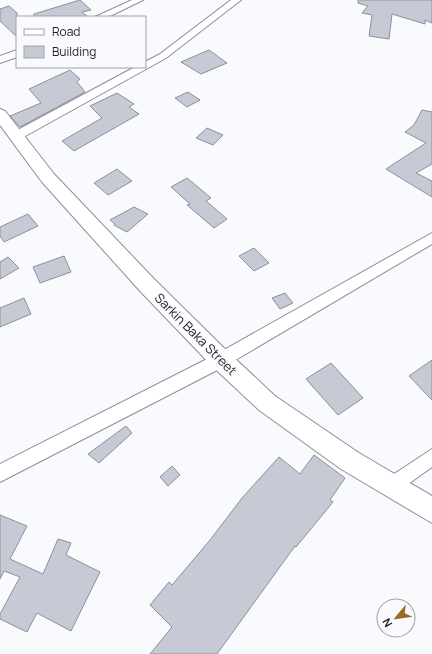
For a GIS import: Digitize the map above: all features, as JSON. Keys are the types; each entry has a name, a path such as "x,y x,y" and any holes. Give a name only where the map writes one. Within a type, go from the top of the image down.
{"street":[{"path":"102,16 139,0"},
{"path":"146,65 163,56 237,0"},
{"path":"0,60 16,53"},
{"path":"16,136 140,68"},
{"name":"Sarkin Baka Street","path":"0,114 48,178 143,280 221,360 267,403 350,461 432,510"},
{"path":"0,473 221,360 432,238"},
{"path":"391,486 432,456"}],"building":[{"path":"80,0 91,10 82,12 87,16 34,16 34,14"},
{"path":"358,0 432,0 432,23 425,20 425,24 392,14 389,39 369,36 372,15 362,13 368,6 358,3"},
{"path":"9,6 17,13 16,36 0,21 0,9"},
{"path":"209,50 227,63 201,74 181,62"},
{"path":"70,70 80,79 77,82 85,92 20,127 10,116 41,103 29,89"},
{"path":"188,92 200,100 187,107 175,98"},
{"path":"117,93 134,104 129,107 139,114 74,151 62,141 102,118 90,106"},
{"path":"422,110 432,112 432,164 416,173 432,181 432,197 386,169 426,143 405,132 414,125"},
{"path":"207,128 223,135 213,145 196,138"},
{"path":"117,169 132,181 108,195 94,183"},
{"path":"187,178 211,198 206,201 227,219 214,228 187,205 190,204 171,187"},
{"path":"134,207 148,214 127,232 114,225 115,224 110,220"},
{"path":"28,214 38,226 4,242 0,236 0,227"},
{"path":"254,248 269,263 254,271 239,256"},
{"path":"64,256 71,272 40,283 33,267"},
{"path":"8,257 19,268 0,279 0,262"},
{"path":"285,293 293,303 280,309 272,298"},
{"path":"24,298 31,314 0,327 0,308"},
{"path":"432,360 432,400 409,376"},
{"path":"331,363 363,398 338,415 306,379"},
{"path":"126,426 132,433 99,463 88,454"},
{"path":"314,455 345,478 330,500 333,502 296,547 295,546 217,654 150,654 172,627 150,605 169,582 172,585 210,540 242,498 279,457 300,474"},
{"path":"172,466 180,475 168,486 160,477"},
{"path":"0,515 27,526 10,559 43,574 58,539 71,543 66,555 100,572 71,631 37,613 27,632 0,619 0,614 20,577 4,571 0,579"}]}
